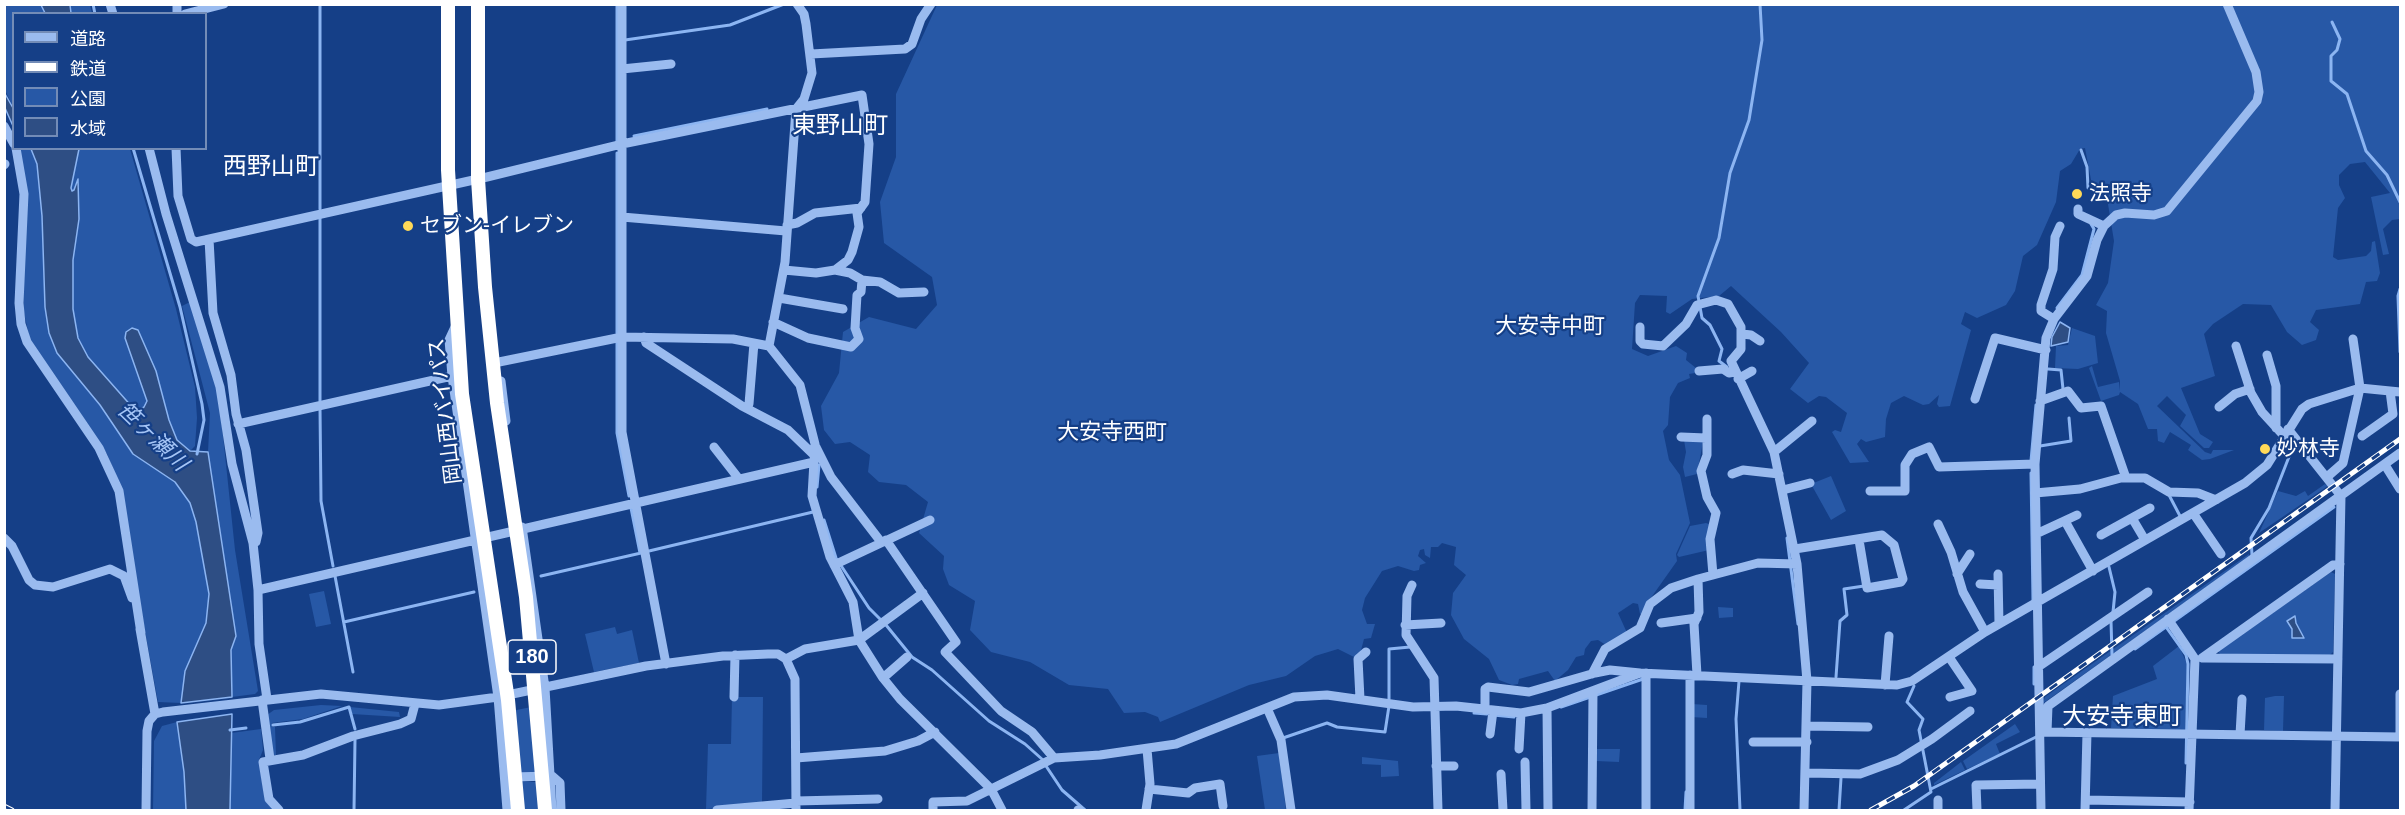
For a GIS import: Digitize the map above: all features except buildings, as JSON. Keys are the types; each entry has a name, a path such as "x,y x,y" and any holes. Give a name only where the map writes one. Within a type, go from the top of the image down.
{"highway":[{"name":"岡山西バイパス","path":"448,4 449,185 462,394 508,700 518,810"},
{"name":"180","path":"478,4 478,179 485,287 512,505 526,597 545,810"}],"street":[{"path":"193,12 224,4"},
{"path":"622,4 622,432 666,664"},
{"path":"769,346 784,270 796,109 808,89 812,72 804,14 797,4"},
{"path":"811,54 905,49 912,45 921,19 931,4"},
{"path":"2043,732 2038,668 2035,493 2032,464 2046,338 2054,319 2087,276 2097,240 2104,226 2116,215 2125,213 2154,215 2167,211 2257,101 2259,83 2256,72 2227,4"},
{"path":"622,69 671,64"},
{"path":"176,150 178,196 191,239 196,242 478,179 622,144 862,95 870,134 865,201 857,213 859,227 852,252 848,260 835,270"},
{"path":"4,126 12,140"},
{"path":"16,150 23,183 19,313 24,334 105,459 119,491 130,550 141,633"},
{"path":"149,150 166,214 216,368 232,464 253,543 258,590 262,700 270,759"},
{"path":"622,217 786,228 815,213 861,208"},
{"path":"2078,209 2078,214 2104,226"},
{"path":"2054,319 2041,311 2041,304 2053,269 2055,237 2060,226"},
{"path":"209,239 213,313 231,375 238,424 246,450 258,533 256,542 253,543"},
{"path":"784,270 816,273 835,270 849,273 862,280 880,282 899,293 924,292"},
{"path":"773,322 808,338 851,347 859,339 855,328 857,295 861,292 862,280"},
{"path":"485,287 499,362 545,688 552,776 552,810"},
{"path":"779,298 843,309"},
{"path":"1640,327 1640,341 1644,344 1664,346 1686,324 1698,304 1716,300 1728,304 1742,334 1741,349 1731,361 1734,374 1774,452 1795,549 1793,564 1807,726 1804,810"},
{"path":"457,323 449,340 452,376 498,697 507,810"},
{"path":"1742,334 1751,335 1760,341"},
{"path":"499,362 622,337 645,340 733,339 769,346 800,385 814,454 812,496 853,602 859,640 883,678 900,699 992,789 1002,810"},
{"path":"1975,399 1995,338 2046,350"},
{"path":"2327,477 2343,463 2360,388 2353,339"},
{"path":"645,340 742,406 788,430 814,454 884,541 956,642 945,652 1001,711 1032,732 1054,758"},
{"path":"749,404 754,343"},
{"path":"2235,346 2250,389 2262,412 2276,428 2286,433 2342,496 2335,810"},
{"path":"2267,355 2276,386 2276,428"},
{"path":"1699,371 1724,369 1734,374 1752,371"},
{"path":"238,424 452,376"},
{"path":"1490,734 1491,713 1485,689 1488,687 1529,692 1610,670 1644,676 1885,685 1912,681 1984,632 2245,483 2267,465 2302,409 2309,404 2360,388 2400,392"},
{"path":"2219,407 2235,394 2250,389"},
{"path":"2040,401 2068,391 2081,408 2101,406 2126,478"},
{"path":"2362,436 2393,414 2390,392"},
{"path":"1707,419 1707,455 1701,471 1707,497 1716,513 1710,539 1713,575"},
{"path":"1774,452 1812,422"},
{"path":"1681,437 1706,438"},
{"path":"714,447 739,479"},
{"path":"1870,491 1905,491 1905,465 1912,454 1929,447 1939,467 2032,464"},
{"path":"2041,810 2038,784 2048,706 2170,622 2400,453"},
{"path":"258,590 739,479 814,454"},
{"path":"2385,465 2400,489"},
{"path":"1732,474 1743,471 1777,473"},
{"path":"2035,493 2080,489 2126,478 2145,478 2169,492 2198,493 2216,500"},
{"path":"1783,490 1810,483"},
{"path":"2101,535 2150,508"},
{"path":"2193,513 2222,554"},
{"path":"2036,534 2077,515"},
{"path":"2132,518 2145,540"},
{"path":"837,564 930,520"},
{"path":"2065,521 2093,570"},
{"path":"1938,524 1963,592 1984,632"},
{"path":"1795,549 1882,535 1894,545 1904,579 1901,582 1868,588 1859,540"},
{"path":"4,538 12,546 29,580 43,588 110,569 119,573 128,582 159,713"},
{"path":"119,573 130,550"},
{"path":"1957,574 1970,554"},
{"path":"1592,674 1605,648 1634,634 1640,628 1650,604 1671,588 1758,563 1793,564"},
{"path":"2198,658 2333,565 2340,564"},
{"path":"1998,574 1999,624"},
{"path":"1690,810 1692,677 1694,624 1699,612 1698,579"},
{"path":"1980,584 1998,585"},
{"path":"1412,585 1407,596 1405,625 1409,641 1434,678 1438,810"},
{"path":"2038,668 2148,592"},
{"path":"786,659 805,650 859,640 922,593"},
{"path":"1661,623 1697,618"},
{"path":"2086,800 2188,804 2189,734 2198,658 2170,622"},
{"path":"1405,625 1441,623"},
{"path":"1885,685 1889,636"},
{"path":"1360,699 1358,659 1366,652"},
{"path":"146,810 147,731 149,721 159,713 321,694 438,705 498,697 666,664 735,655 768,654 778,654 786,659 795,679 796,805"},
{"path":"734,697 735,655"},
{"path":"883,678 907,657"},
{"path":"1949,657 1972,691 1950,697"},
{"path":"2198,658 2338,659"},
{"path":"933,810 933,802 967,801 1054,758 1147,749 1201,736 1294,697 1314,694 1413,706 1456,706 1491,713 1521,715 1547,710 1644,676"},
{"path":"1644,676 1646,810"},
{"path":"2043,732 2400,737 2400,694"},
{"path":"1592,810 1593,695"},
{"path":"2240,735 2242,699"},
{"path":"279,810 269,799 263,762 303,755 353,736 400,724 411,719 415,704"},
{"path":"1267,708 1281,740 1291,810"},
{"path":"1547,710 1548,810"},
{"path":"1807,773 1860,774 1898,760 1971,711"},
{"path":"1519,748 1521,715"},
{"path":"1807,726 1868,727"},
{"path":"796,758 885,752 918,741 935,732"},
{"path":"2085,810 2087,733"},
{"path":"1753,742 1805,742"},
{"path":"1146,810 1149,789 1147,749"},
{"path":"1525,762 1526,810"},
{"path":"1436,766 1454,766"},
{"path":"505,772 513,778 552,776 560,783 561,810"},
{"path":"1501,774 1503,810"},
{"path":"1149,789 1188,793 1195,788 1220,784 1223,806"},
{"path":"1977,810 1976,785 2038,784"},
{"path":"717,810 878,799"}],"green space":[{"path":"4,5 41,5 44,12 12,12 12,105 5,90"},
{"path":"70,5 90,5 92,12 71,12"},
{"path":"937,5 2400,5 2400,219 2392,220 2383,229 2389,254 2383,255 2371,197 2390,193 2365,162 2350,164 2339,175 2339,185 2345,198 2338,208 2333,257 2338,260 2366,256 2371,251 2372,242 2375,241 2380,273 2377,281 2366,282 2360,304 2316,310 2310,322 2319,330 2316,340 2302,345 2287,332 2271,305 2243,304 2213,324 2204,334 2215,376 2181,388 2200,434 2213,442 2209,448 2204,448 2180,426 2186,415 2167,396 2157,406 2205,452 2211,454 2213,450 2234,450 2202,460 2188,450 2191,445 2170,432 2164,443 2158,441 2157,429 2148,429 2138,404 2120,392 2119,395 2101,401 2089,368 2092,366 2098,387 2119,382 2120,391 2120,381 2106,333 2107,311 2096,305 2108,283 2114,241 2107,198 2102,189 2092,185 2085,148 2080,149 2071,164 2060,171 2056,202 2037,245 2023,256 2015,291 2006,305 1977,318 1965,312 1961,324 1971,330 1950,406 1939,407 1937,404 1939,395 1929,404 1923,405 1904,396 1891,403 1886,419 1885,437 1866,442 1861,439 1857,444 1869,462 1850,463 1832,432 1835,430 1841,432 1847,413 1826,397 1819,396 1808,403 1790,389 1809,363 1781,332 1731,286 1719,296 1692,299 1670,314 1666,312 1667,296 1640,295 1635,303 1632,349 1648,356 1676,346 1687,353 1686,360 1696,368 1695,373 1689,374 1690,378 1678,383 1670,397 1668,425 1663,431 1669,460 1680,475 1690,523 1676,554 1677,561 1648,602 1643,614 1640,614 1638,604 1633,603 1618,613 1628,635 1606,645 1598,640 1591,641 1584,655 1576,657 1568,670 1555,681 1548,671 1519,679 1518,684 1512,685 1499,680 1489,659 1464,639 1451,615 1453,593 1466,575 1454,565 1456,547 1442,543 1438,547 1431,547 1430,558 1425,555 1424,549 1420,550 1418,556 1426,563 1420,565 1419,570 1414,571 1398,566 1382,571 1365,598 1362,610 1367,624 1375,624 1371,638 1364,639 1360,654 1354,657 1338,649 1315,656 1286,676 1249,685 1160,722 1158,717 1145,712 1124,713 1108,689 1069,685 1030,662 991,652 970,630 975,601 949,585 943,569 944,556 919,533 928,502 906,485 879,482 868,472 870,455 850,442 835,444 824,430 821,406 839,373 843,332 869,317 916,329 937,305 932,277 884,243 880,202 896,157 896,94"},
{"path":"18,150 31,150 37,164 42,216 45,307 49,333 57,353 100,405 133,454 175,482 190,503 196,522 209,594 206,623 185,671 181,703 158,702 117,478 107,454 38,357 30,340 24,313"},
{"path":"79,150 130,150 176,309 195,387 197,418 195,446 190,451 177,440 169,420 156,371 125,338 147,401 139,410 133,408 88,358 78,338 73,309 73,260 79,219 79,180 74,190 72,191"},
{"path":"190,302 218,388 235,550 258,691 255,694 232,697 231,650 236,636 208,452 210,413 182,306"},
{"path":"2072,328 2095,336 2098,363 2078,369 2055,368 2056,346 2068,345"},
{"path":"1684,440 1703,442 1697,474 1685,477 1683,467 1686,452"},
{"path":"1831,476 1846,511 1831,520 1811,484"},
{"path":"2325,484 2328,486 2259,533 2278,491 2296,496 2305,491 2308,496"},
{"path":"1709,524 1709,550 1679,557 1677,555 1690,526"},
{"path":"2249,554 2249,557 2042,704 2045,697"},
{"path":"2331,572 2335,574 2333,652 2329,656 2220,654 2218,651"},
{"path":"324,591 331,624 316,627 309,594"},
{"path":"1718,607 1733,608 1733,617 1719,618"},
{"path":"615,627 617,634 632,630 639,663 594,672 585,634"},
{"path":"2179,646 2187,664 2185,730 2111,728 2113,696 2157,679 2153,666"},
{"path":"2284,696 2283,731 2264,730 2265,698"},
{"path":"732,697 763,697 762,804 706,809 708,744 731,744"},
{"path":"1692,704 1707,705 1707,718 1691,717"},
{"path":"321,705 342,706 303,719 272,723 272,727 275,727 276,755 273,755 267,715 274,710"},
{"path":"541,705 549,773 513,774 502,713"},
{"path":"350,707 399,712 400,717 352,714"},
{"path":"177,722 184,772 186,810 153,810 154,741 162,726"},
{"path":"2015,724 2020,732 1996,744 2000,754 1967,769 1963,761"},
{"path":"261,729 263,750 259,760 265,801 274,810 230,810 231,733"},
{"path":"1596,749 1620,749 1619,762 1596,761"},
{"path":"1279,753 1286,810 1265,810 1257,756"},
{"path":"1362,757 1398,761 1399,776 1381,777 1381,765 1362,764"},
{"path":"1961,762 1965,770 1934,785 1934,783"},
{"path":"508,780 548,783 550,810 511,810"}],"water":[{"path":"41,5 70,5 71,12 44,12"},
{"path":"4,92 12,106 12,124 5,108"},
{"name":"笹ヶ瀬川","path":"31,150 79,150 71,188 72,191 74,190 78,179 79,219 73,260 73,309 78,338 88,357 133,408 139,410 147,401 125,338 126,332 132,328 138,330 156,371 169,420 177,440 190,451 208,452 236,636 231,650 232,697 181,703 185,671 206,623 209,594 196,522 190,503 175,482 133,454 100,405 57,353 49,333 45,307 42,216 37,164"},
{"path":"2060,322 2070,328 2068,342 2051,346 2052,337"},
{"path":"2295,616 2304,638 2292,638 2292,629 2287,621"},
{"path":"232,714 230,810 186,810 184,772 177,722"}],"waterway":[{"path":"93,4 95,12"},
{"path":"320,4 320,209"},
{"path":"617,4 617,142"},
{"path":"625,40 730,25 784,4"},
{"path":"1727,367 1719,361 1722,349 1710,325 1702,318 1698,296 1719,238 1730,173 1749,120 1762,40 1760,4"},
{"path":"2332,22 2340,39 2337,50 2331,56 2331,81 2347,94 2366,151 2387,175 2400,202"},
{"path":"634,136 767,109"},
{"name":"笹ヶ瀬川","path":"134,150 180,307 202,404 204,420 197,454"},
{"path":"2081,150 2087,167 2088,188"},
{"path":"617,153 617,333"},
{"path":"320,218 320,401"},
{"path":"2057,308 2082,275 2094,229 2091,224"},
{"path":"2400,289 2398,296 2400,352"},
{"path":"617,342 617,433 629,496"},
{"path":"2048,369 2061,370 2063,389"},
{"path":"2031,461 2036,405"},
{"path":"320,408 321,501 333,566"},
{"path":"2040,446 2071,441 2069,418"},
{"path":"2252,555 2251,538 2269,508 2294,444"},
{"path":"817,487 819,465"},
{"path":"2031,473 2033,600"},
{"path":"2169,495 2180,516"},
{"path":"2135,649 2334,507"},
{"path":"631,508 640,553"},
{"path":"649,551 813,512"},
{"path":"824,520 836,558 869,608 882,621"},
{"path":"1787,538 1798,624"},
{"path":"541,576 641,553"},
{"path":"2109,567 2115,592 2113,612"},
{"path":"335,576 353,672"},
{"path":"1836,677 1840,621 1847,615 1844,589 1864,586"},
{"path":"344,622 474,592"},
{"path":"2111,621 2112,655"},
{"path":"886,625 912,657 932,670 989,721 1025,744 1043,760"},
{"path":"2166,627 2186,655 2188,664 2186,763"},
{"path":"1389,699 1389,649 1410,647"},
{"path":"2034,667 2034,684"},
{"path":"1561,707 1643,679"},
{"path":"1739,681 1736,719 1740,810"},
{"path":"1904,810 1931,792 1919,730 1923,719 1907,702 1914,686"},
{"path":"1283,738 1327,723 1337,727 1385,732 1389,706"},
{"path":"273,725 300,722 349,707 355,729"},
{"path":"1474,713 1487,714"},
{"path":"1493,715 1514,717"},
{"path":"230,730 246,728"},
{"path":"1931,789 2036,737"},
{"path":"354,810 355,740"},
{"path":"1046,766 1062,790 1085,810"},
{"path":"1839,810 1841,778"},
{"path":"1685,810 1686,792"}],"railway":[{"path":"1871,810 1914,786 2400,439"},
{"path":"4,806 12,810"}],"place":[{"name":"法照寺","path":"2077,194"},
{"name":"セブン-イレブン","path":"408,226"},
{"name":"妙林寺","path":"2265,449"}],"district":[{"name":"東野山町","path":"840,126"},
{"name":"西野山町","path":"271,167"},
{"name":"大安寺中町","path":"1550,327"},
{"name":"大安寺西町","path":"1112,433"},
{"name":"大安寺東町","path":"2122,717"}]}
